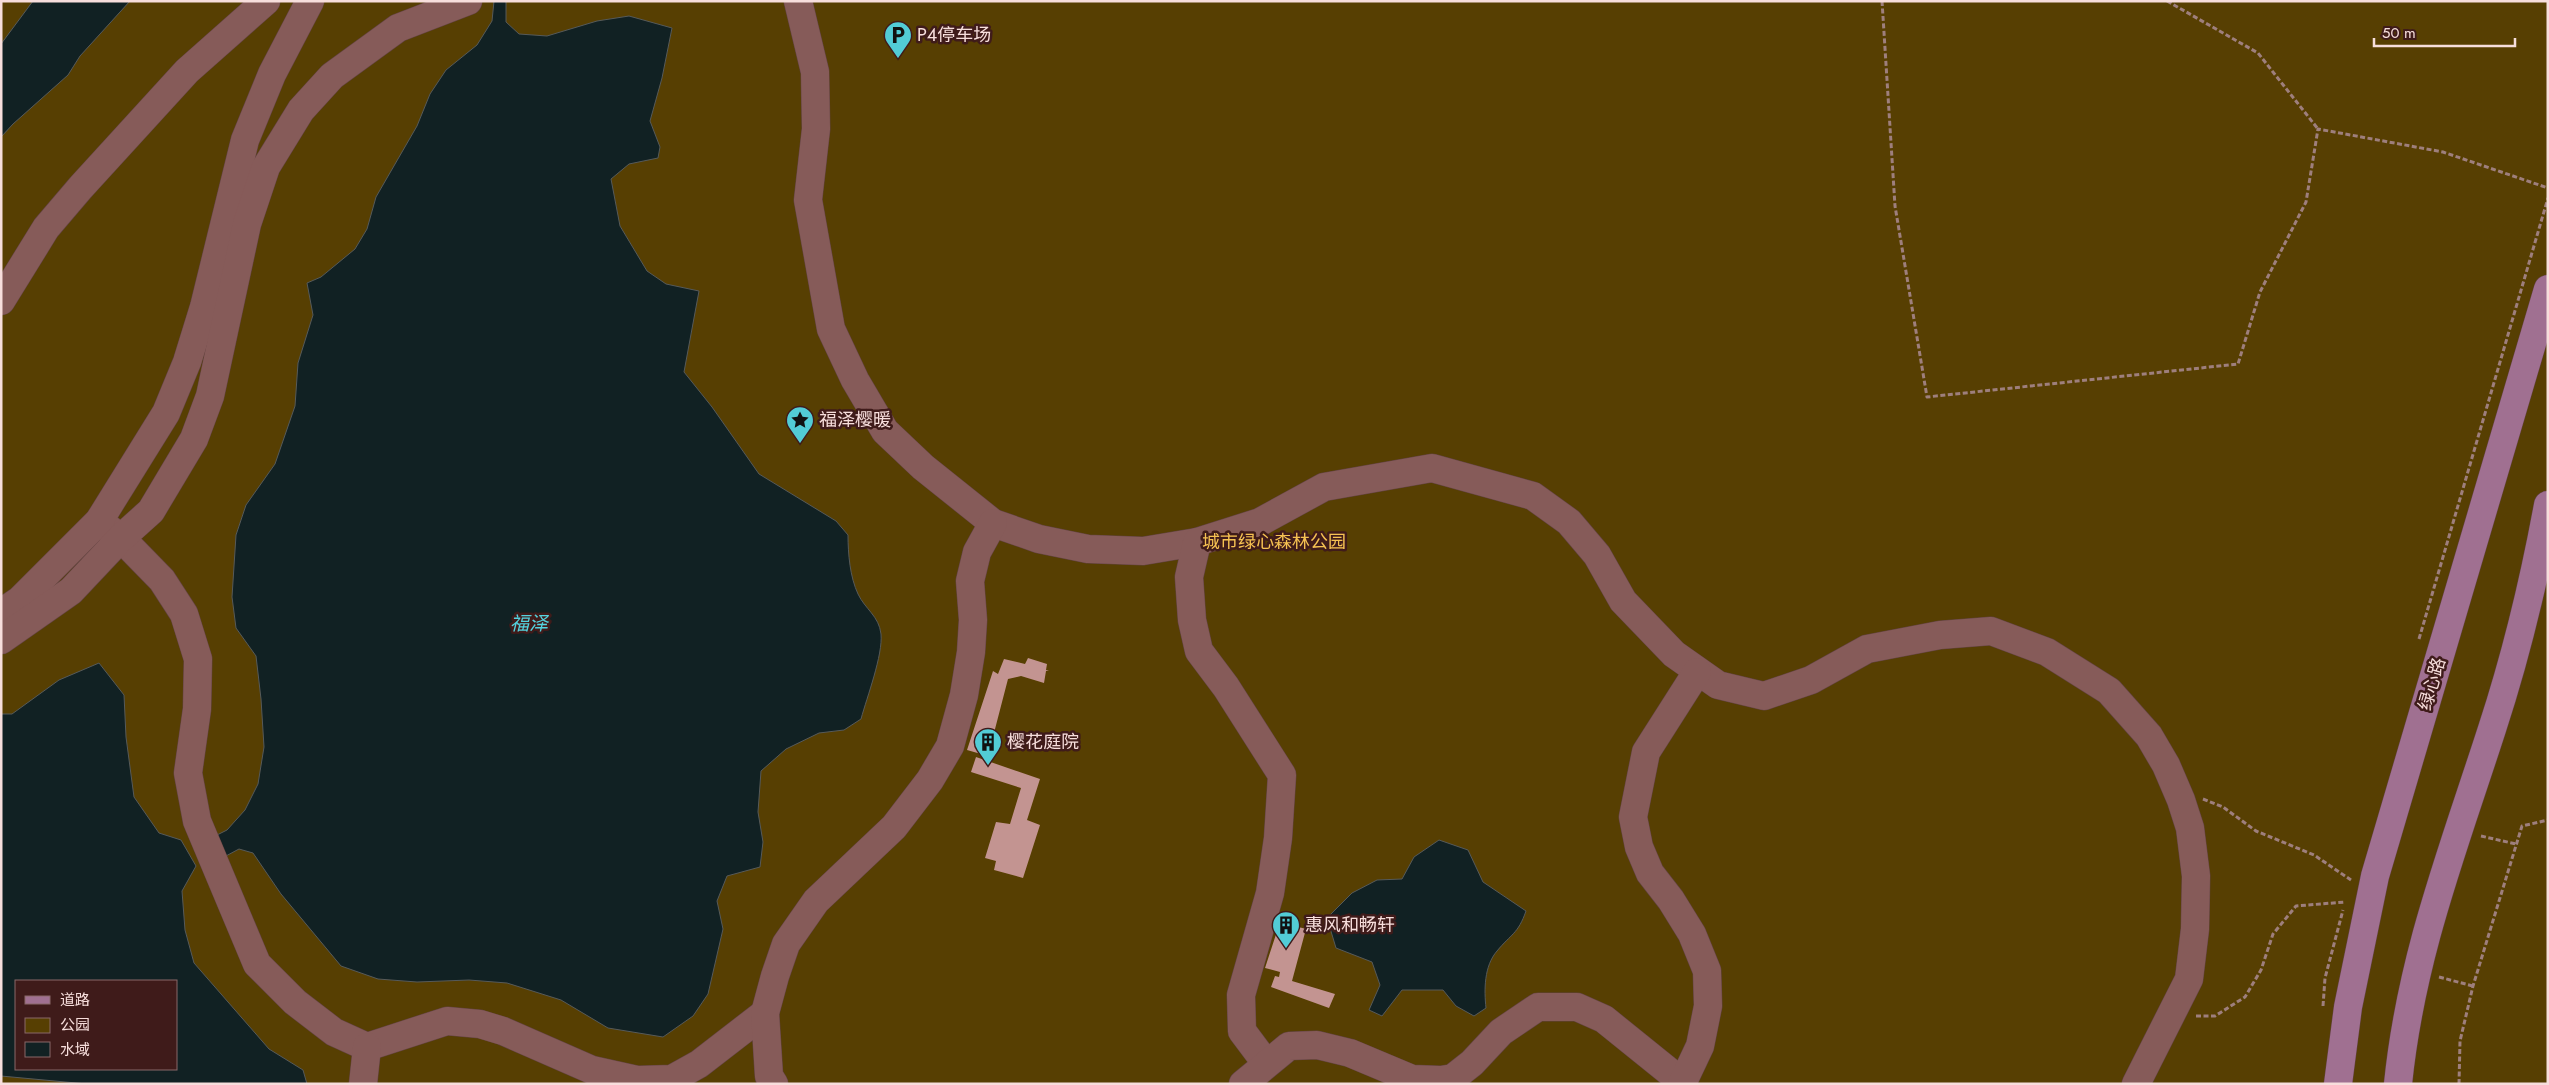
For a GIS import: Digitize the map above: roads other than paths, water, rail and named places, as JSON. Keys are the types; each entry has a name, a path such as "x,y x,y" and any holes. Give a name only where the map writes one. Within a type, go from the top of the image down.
{"main road":[{"name":"绿心路","path":"2338,1084 2348,1007 2375,876 2546,300"},
{"path":"2398,1084 2406,1020 2434,976 2435,899 2492,728 2534,581 2548,505"}],"lane":[{"path":"1,302 46,228 81,187 187,71 266,1"},
{"path":"1,613 20,600 99,521 166,412 187,362 204,308 245,140 272,74 310,1"},
{"path":"1,640 71,591 121,538 151,511 194,439 210,396 247,224 266,166 301,110 332,76 398,28 468,1"},
{"path":"798,1 815,72 816,129 808,200 831,329 855,380 885,431 923,467 993,523 1039,539 1088,549 1143,551 1197,542 1260,522 1324,487 1432,468 1533,496 1568,522 1597,555 1623,601 1674,654 1718,685 1764,696 1811,680 1867,649 1940,635 1991,631 2047,652 2109,691 2149,736 2166,765 2181,800 2190,828 2196,876 2195,928 2189,979 2136,1084"},
{"path":"99,521 121,538 162,580 184,614 198,659 197,709 188,773 197,821 233,911 258,964 295,1002 334,1032 367,1047 447,1021 480,1024 504,1031 592,1070 637,1080 672,1079 699,1064 766,1013"},
{"path":"774,1084 769,1076 766,1013 775,976 791,937 816,902 894,827 930,780 950,746 964,695 971,652 973,620 970,581 978,552 993,523"},
{"path":"1197,542 1189,576 1192,620 1199,651 1226,687 1282,775 1278,838 1270,893 1241,995 1242,1031 1266,1064"},
{"path":"1242,1084 1289,1046 1317,1045 1350,1053 1412,1079 1442,1082 1453,1078 1472,1063 1501,1032 1538,1007 1578,1007 1610,1023 1682,1083 1700,1046 1708,1006 1707,971 1692,934 1671,900 1650,873 1639,847 1633,817 1646,752 1697,672"},
{"path":"363,1084 367,1047"}],"water":[{"path":"33,1 130,1 80,56 68,75 1,137 1,44"},
{"name":"福泽","path":"494,1 506,1 506,22 519,34 547,36 597,21 629,16 672,28 662,78 650,121 660,147 658,158 629,164 611,179 620,226 647,271 666,284 699,291 684,372 712,407 759,474 836,521 848,535 850,565 855,587 861,599 878,622 881,634 880,653 861,719 844,730 819,733 786,749 761,771 758,812 763,842 760,867 727,876 717,901 723,929 708,994 693,1016 663,1037 608,1028 561,1000 507,983 469,980 417,982 378,979 341,966 281,894 253,853 239,849 224,857 215,836 227,830 245,810 258,784 264,747 261,699 256,656 236,628 232,597 236,535 246,505 275,464 295,406 298,363 313,315 307,283 321,277 355,249 367,229 376,197 417,126 430,94 446,70 477,45 492,21"},
{"path":"99,663 124,695 126,737 134,797 159,833 181,840 196,866 182,891 185,930 194,963 269,1049 303,1070 307,1084 87,1084 1,1076 1,714 12,714 59,680"},
{"path":"1439,840 1468,850 1483,882 1526,911 1517,929 1493,957 1487,971 1485,986 1486,1008 1474,1016 1456,1006 1443,990 1402,990 1382,1016 1369,1010 1380,985 1372,962 1336,948 1327,918 1352,893 1377,880 1402,879 1414,857"}],"place":[{"name":"P4停车场","path":"898,59"},
{"name":"福泽樱暖","path":"800,444"},
{"name":"樱花庭院","path":"988,766"},
{"name":"惠风和畅轩","path":"1286,949"}],"park label":[{"name":"城市绿心森林公园","path":"1274,542"}]}
